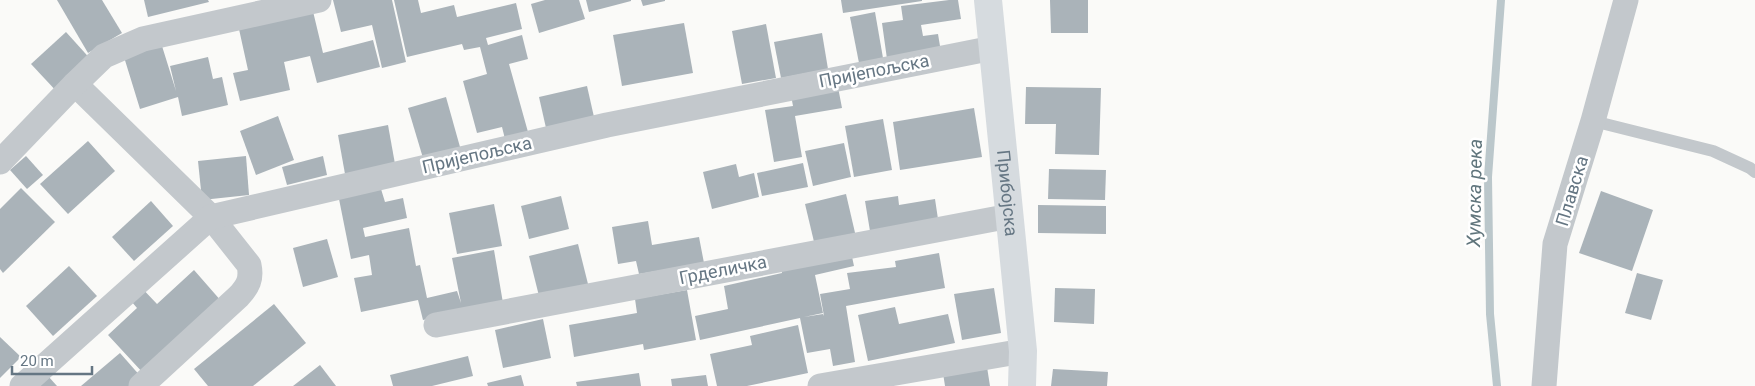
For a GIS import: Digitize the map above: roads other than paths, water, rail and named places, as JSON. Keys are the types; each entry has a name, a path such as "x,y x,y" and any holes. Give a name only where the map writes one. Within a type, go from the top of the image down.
{"street":[{"path":"0,162 74,84 104,56 143,39 319,0"},
{"name":"Прибојска","path":"988,0 1023,351 1022,386"},
{"name":"Плавска","path":"1544,386 1555,244 1593,121 1626,0"},
{"name":"Пријепољска","path":"22,386 211,217 607,125 993,48"},
{"path":"74,84 211,217 249,265 251,272 250,281 239,296 141,386"},
{"name":"Грделичка","path":"436,325 1010,216"},
{"path":"820,386 1023,351"}],"lane":[{"path":"1593,121 1713,151 1755,172"}],"waterway":[{"name":"Хумска река","path":"1497,386 1490,314 1488,177 1501,0"}]}
